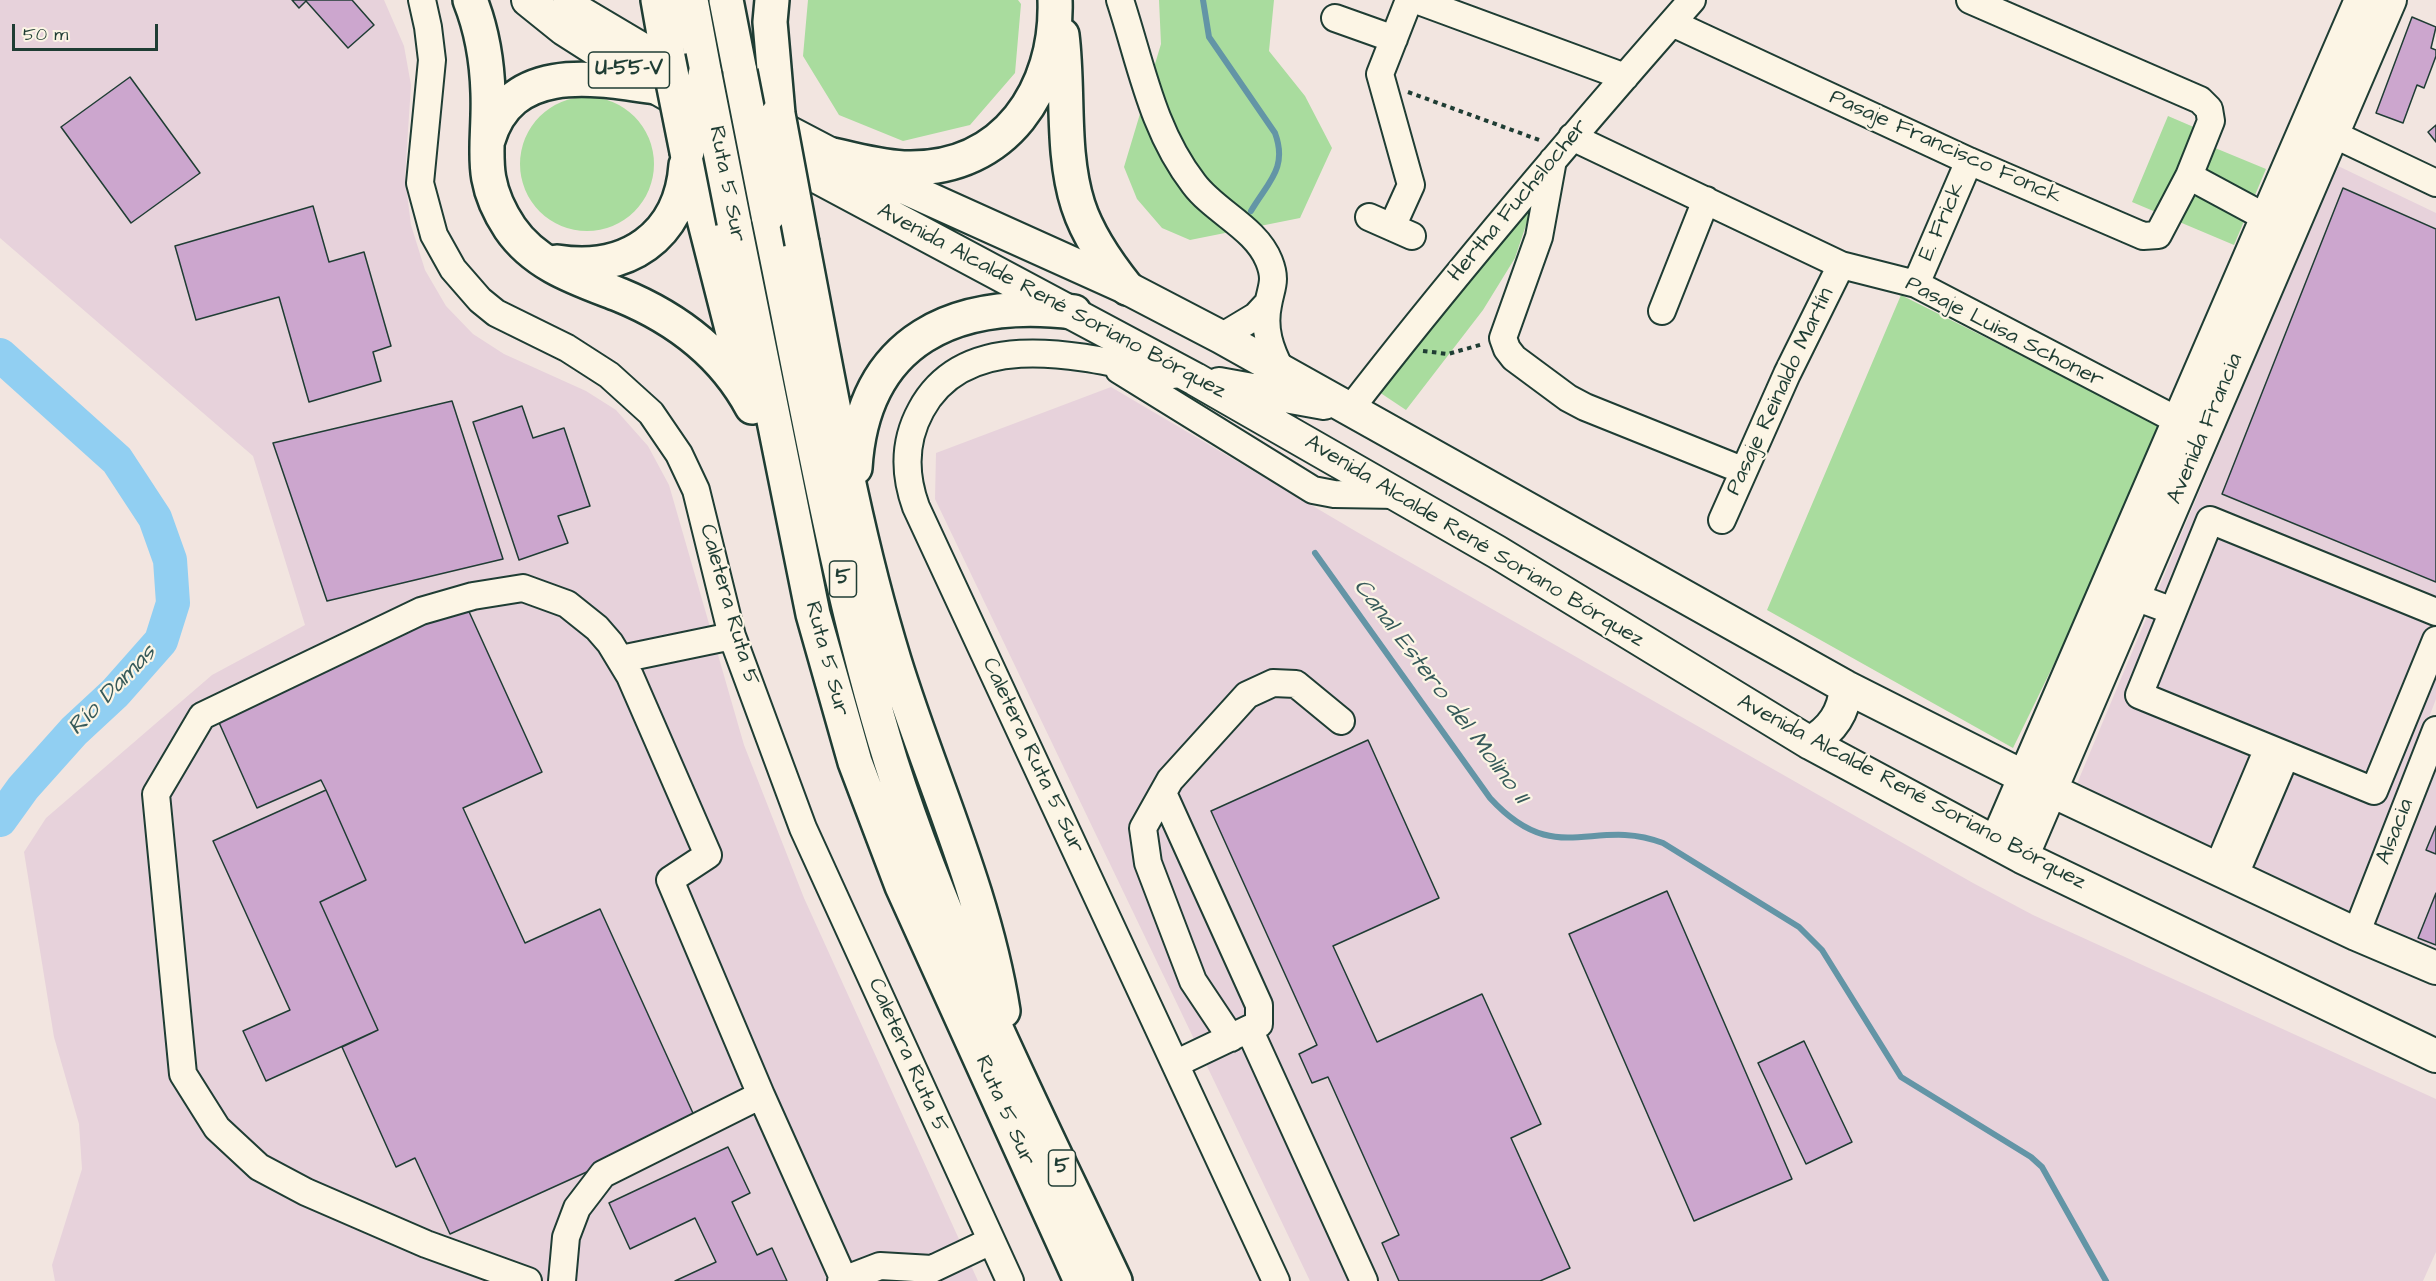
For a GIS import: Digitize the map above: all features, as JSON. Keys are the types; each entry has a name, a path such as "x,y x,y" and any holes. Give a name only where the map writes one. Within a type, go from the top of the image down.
{"highway":[{"path":"470,0 481,30 486,58 488,96 485,150 488,179 498,206 511,230 535,256 572,276 644,306 690,334 728,369 752,407"},
{"path":"658,0 689,170 752,407 813,614"},
{"name":"Ruta 5 Sur","path":"691,0 813,614 839,713 881,835 1081,1281"},
{"name":"Ruta 5 Sur","path":"726,0 734,86 768,215 847,598 875,709 932,877 1009,1056 1115,1281"},
{"path":"772,0 770,22 778,114 866,561 894,660 986,930 1000,992 1009,1056"},
{"path":"832,155 891,167 930,167 962,161 998,140 1026,110 1040,87 1054,34 1055,0"},
{"path":"1055,0 1065,56 1070,159 1078,205 1092,238 1127,288"},
{"path":"485,150 490,133 504,109 514,100 543,84 587,78 655,87"},
{"path":"535,256 559,263 594,264 622,257 642,247 660,233 671,217 689,170"},
{"path":"853,502 857,444 863,414 880,376 899,355 925,333 970,317 1030,309 1074,312"}],"main road":[{"name":"Avenida Alcalde René Soriano Bórquez","path":"528,0 564,29 655,87 735,133 1074,312 1195,379 1497,552 1809,743 2009,850 2436,1056"},
{"name":"Avenida Alcalde René Soriano Bórquez","path":"561,0 613,33 734,86 832,155 1127,288 1221,337 1846,687 2037,783 2356,934 2436,968"},
{"name":"Avenida Francia","path":"2009,850 2276,225 2320,95 2361,0"},
{"name":"Avenida Francia","path":"2276,225 2333,134 2390,0"},
{"path":"1195,379 1351,408"},
{"path":"1809,743 1825,733 1837,719 1842,709 1846,687"}],"street":[{"name":"Caletera Ruta 5","path":"422,0 432,60 420,183 428,218 442,252 453,269 480,300 496,313 567,348 609,375 644,406 666,433 696,490 732,636 803,828 1010,1281"},
{"path":"1120,0 1140,60 1147,96 1170,148 1208,201 1255,239 1264,250 1274,277 1274,288 1268,303 1265,326 1271,352 1281,370"},
{"path":"1391,226 1411,185 1380,74 1409,0"},
{"path":"1416,0 1625,77"},
{"name":"Hertha Fuchslocher","path":"1351,408 1397,348 1562,148 1692,0"},
{"name":"Pasaje Francisco Fonck","path":"1672,23 1970,161 2148,237 2163,231 2189,176 2211,121 2209,109 2200,100 1970,0"},
{"path":"1335,18 1394,39"},
{"path":"2320,95 2333,134 2436,183"},
{"path":"1562,148 1539,237 1503,338 1507,349 1514,358 1577,403 1743,470"},
{"name":"Pasaje Luisa Schoner","path":"1562,148 1706,200 1841,265 1916,284 2191,428"},
{"name":"E. Frick","path":"1916,284 1970,161"},
{"path":"2189,176 2276,225"},
{"path":"1662,312 1706,200"},
{"name":"Pasaje Reinaldo Martín","path":"1722,520 1787,374 1841,265"},
{"path":"1221,337 1256,316 1268,303"},
{"name":"Caletera Ruta 5 Sur","path":"1195,379 1103,360 1016,355 981,358 964,366 936,388 916,418 908,447 908,477 916,507 1276,1281"},
{"name":"Caletera Ruta 5 Sur","path":"1103,360 1313,490 1334,494 1398,495"},
{"path":"2436,612 2211,520 2139,695 2374,791 2436,640"},
{"path":"528,1281 426,1244 306,1191 259,1167 217,1128 183,1074 156,794 202,716 394,622 448,602 523,588 567,604 583,615 597,628 621,659 708,855 670,880 761,1095 843,1280 880,1266 929,1275 991,1241"},
{"path":"2121,591 2173,611"},
{"path":"621,659 732,636"},
{"path":"1341,722 1296,684 1273,683 1246,695 1170,780 1143,828 1148,863 1193,981 1240,1033 1364,1281"},
{"name":"Alsacia","path":"2356,934 2436,730"},
{"path":"2226,873 2277,752"},
{"path":"1163,793 1259,1005 1259,1024 1175,1064"},
{"path":"562,1281 566,1237 577,1208 603,1174 761,1095"}],"path":[{"path":"1382,83 1562,148"},
{"path":"1397,348 1448,354 1503,338"}],"shaded area":[{"path":"0,0 384,0 404,46 411,85 405,177 411,225 425,270 446,306 473,334 504,354 586,391 616,410 648,446 669,485 744,745 804,898 978,1281 55,1281 52,1265 82,1169 79,1124 54,1037 24,852 46,818 212,675 305,625 253,456 0,238"},
{"path":"2336,165 2436,213 2436,699 2353,916 2076,786"},
{"path":"1111,387 1357,532 1973,883 2033,915 2436,1099 2436,1252 2423,1281 1310,1281 935,499 936,453"},
{"path":"2436,759 2436,952 2372,923"}],"green space":[{"path":"808,0 1018,0 1021,4 1015,73 970,125 903,141 839,115 803,56"},
{"path":"1159,0 1274,0 1269,51 1305,96 1332,148 1300,218 1190,240 1162,228 1137,199 1124,167 1161,44"},
{"path":"587,97 613,102 634,117 649,138 654,164 649,190 634,211 613,226 587,231 561,226 540,211 525,190 520,164 525,138 540,117 561,102"},
{"path":"2168,116 2196,128 2203,143 2266,169 2234,245 2132,202"},
{"path":"1534,201 1515,258 1483,310 1406,410 1379,392"},
{"path":"1901,295 2164,427 2106,557 2013,748 1767,610"}],"building":[{"path":"292,0 352,0 374,25 348,48 306,1 299,8"},
{"path":"2412,17 2436,27 2431,48 2436,50 2436,56 2424,88 2417,85 2403,123 2376,113"},
{"path":"130,77 200,173 131,223 61,127"},
{"path":"2436,125 2436,142 2428,132"},
{"path":"2343,188 2436,229 2436,582 2222,494"},
{"path":"313,206 329,262 364,252 391,346 373,352 381,381 309,402 279,297 196,320 175,246"},
{"path":"452,401 503,559 327,601 273,443"},
{"path":"522,406 533,438 564,428 590,506 558,516 568,543 519,560 473,422"},
{"path":"466,605 542,772 463,808 525,943 600,909 697,1122 450,1234 415,1158 396,1167 342,1047 378,1030 320,902 366,880 326,790 321,780 257,808 217,718"},
{"path":"1368,740 1439,898 1333,946 1377,1042 1482,994 1541,1124 1511,1138 1570,1268 1540,1281 1399,1281 1382,1243 1399,1235 1328,1077 1312,1083 1299,1054 1317,1045 1211,811"},
{"path":"326,790 366,880 320,902 378,1030 266,1081 243,1031 290,1010 213,841"},
{"path":"2436,826 2436,854 2426,850"},
{"path":"1667,891 1792,1179 1694,1221 1569,934"},
{"path":"2436,893 2436,945 2418,938"},
{"path":"1804,1041 1852,1142 1806,1164 1758,1063"},
{"path":"728,1147 750,1193 732,1202 757,1255 772,1248 787,1281 675,1281 716,1262 695,1218 630,1249 609,1203"}],"waterway":[{"name":"Canal Estero del Molino II","path":"1203,0 1209,37 1275,133 1278,145 1278,165 1251,211"},
{"name":"Río Damas","path":"0,355 117,460 155,518 170,560 173,603 161,641 115,693 74,731 23,788 0,820"},
{"name":"Canal Estero del Molino II","path":"1315,553 1490,798 1514,819 1535,832 1555,837 1638,836 1663,843 1799,927 1822,950 1901,1077 2031,1157 2042,1167 2106,1281"}]}
